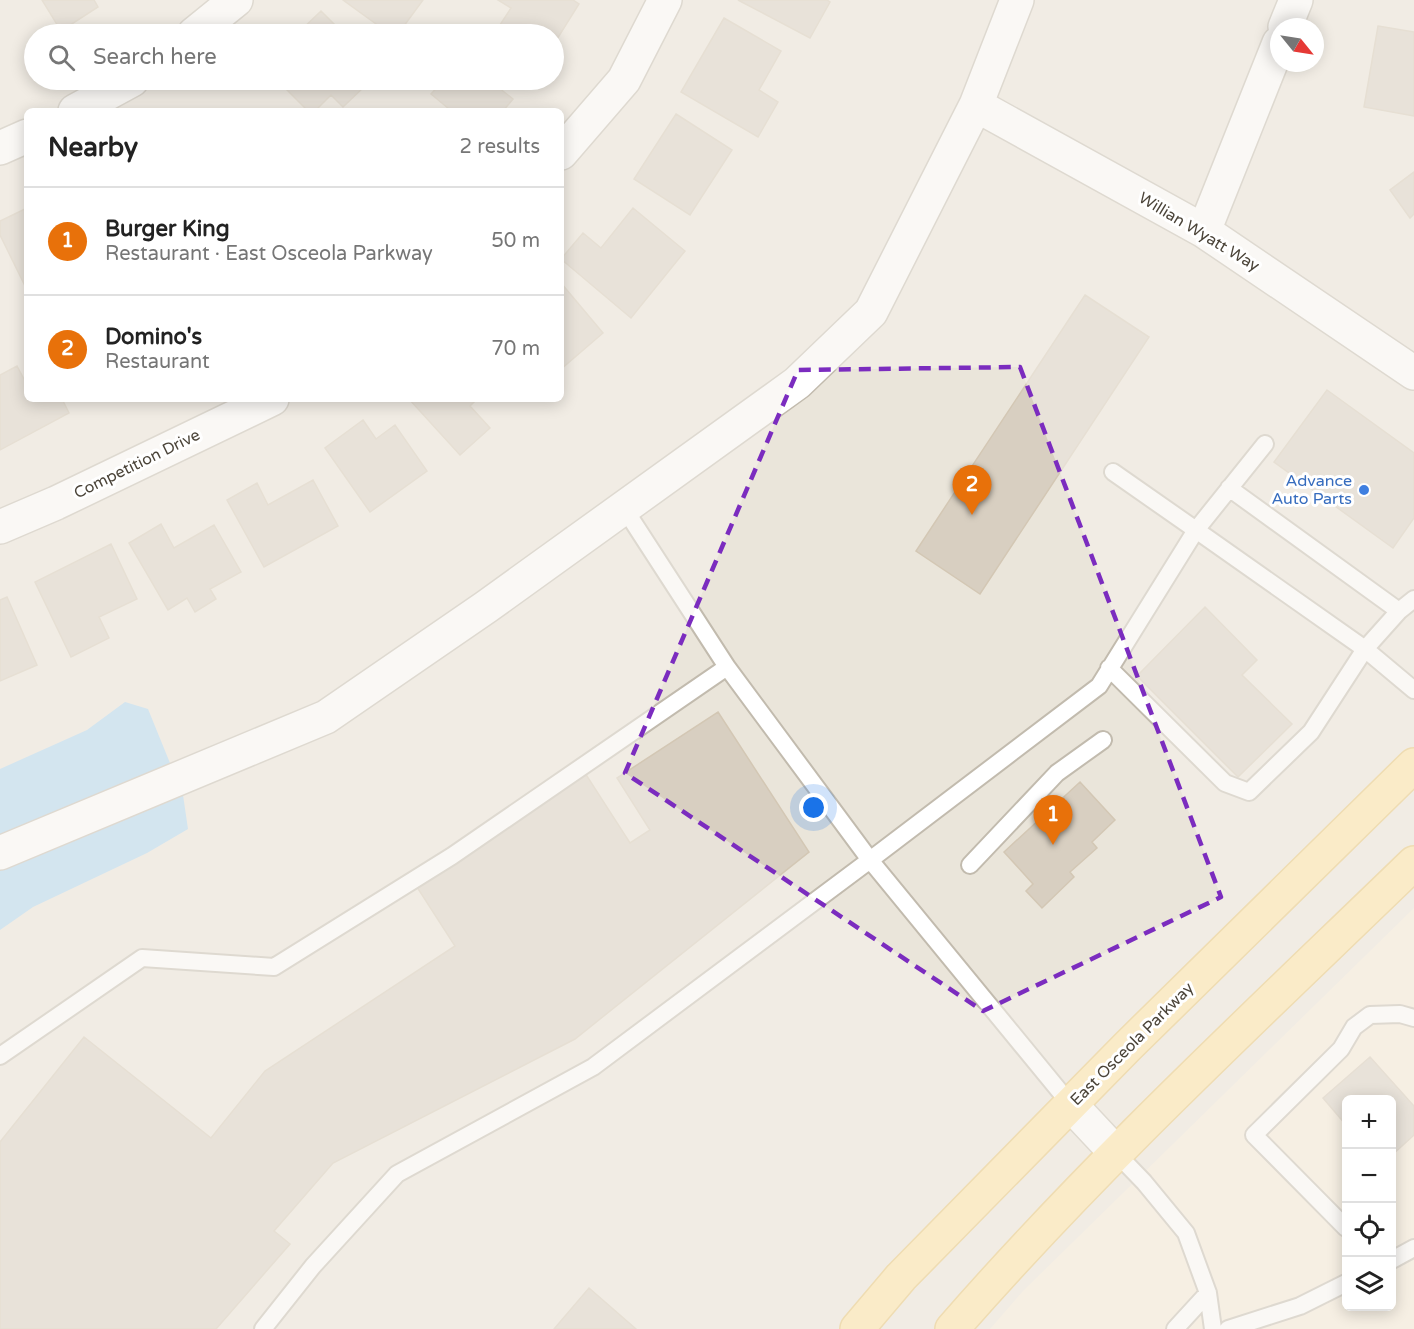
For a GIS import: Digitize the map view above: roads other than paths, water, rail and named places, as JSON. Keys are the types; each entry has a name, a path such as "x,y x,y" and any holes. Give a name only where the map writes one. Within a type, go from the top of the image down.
{"main road":[{"name":"East Osceola Parkway","path":"857,1329 901,1277 1128,1046 1414,765"},
{"path":"952,1329 1060,1210 1116,1153 1410,873"}],"street":[{"path":"564,150 624,80 665,0"},
{"path":"0,853 326,717 486,607 797,383 871,312 976,105 1017,0"},
{"path":"1289,18 1296,0"},
{"path":"206,24 235,1"},
{"path":"1204,231 1270,66"},
{"path":"81,108 114,90"},
{"name":"Willian Wyatt Way","path":"976,105 1204,231 1414,373"},
{"path":"0,148 24,137"},
{"name":"Competition Drive","path":"0,527 56,503 266,402"},
{"path":"1071,1105 1116,1153"}],"lane":[{"path":"263,1329 313,1266 397,1174 593,1067 1099,686 1196,530 1266,444"},
{"path":"1113,472 1365,649 1414,690"},
{"path":"1229,488 1399,611"},
{"path":"624,508 727,667 870,860 1071,1105"},
{"path":"1109,668 1225,783 1249,792 1311,732 1365,649 1399,611 1414,598"},
{"path":"0,1056 142,958 274,967 452,856 727,667"},
{"path":"970,865 1057,773 1103,740"},
{"path":"1342,1223 1254,1135 1341,1049 1353,1027 1370,1015 1400,1014 1414,1018"},
{"path":"1116,1153 1144,1182 1186,1233 1208,1293 1214,1329"},
{"path":"1396,1258 1414,1248"},
{"path":"1228,1329 1300,1306 1342,1285"},
{"path":"1175,1329 1208,1293"}],"water":[{"path":"125,702 148,709 183,795 188,829 147,853 33,907 0,930 0,769 87,730"}],"place":[{"name":"Advance Auto Parts","path":"1364,490"},
{"name":"Domino's","path":"972,515"},
{"name":"Burger King","path":"1053,845"}]}
